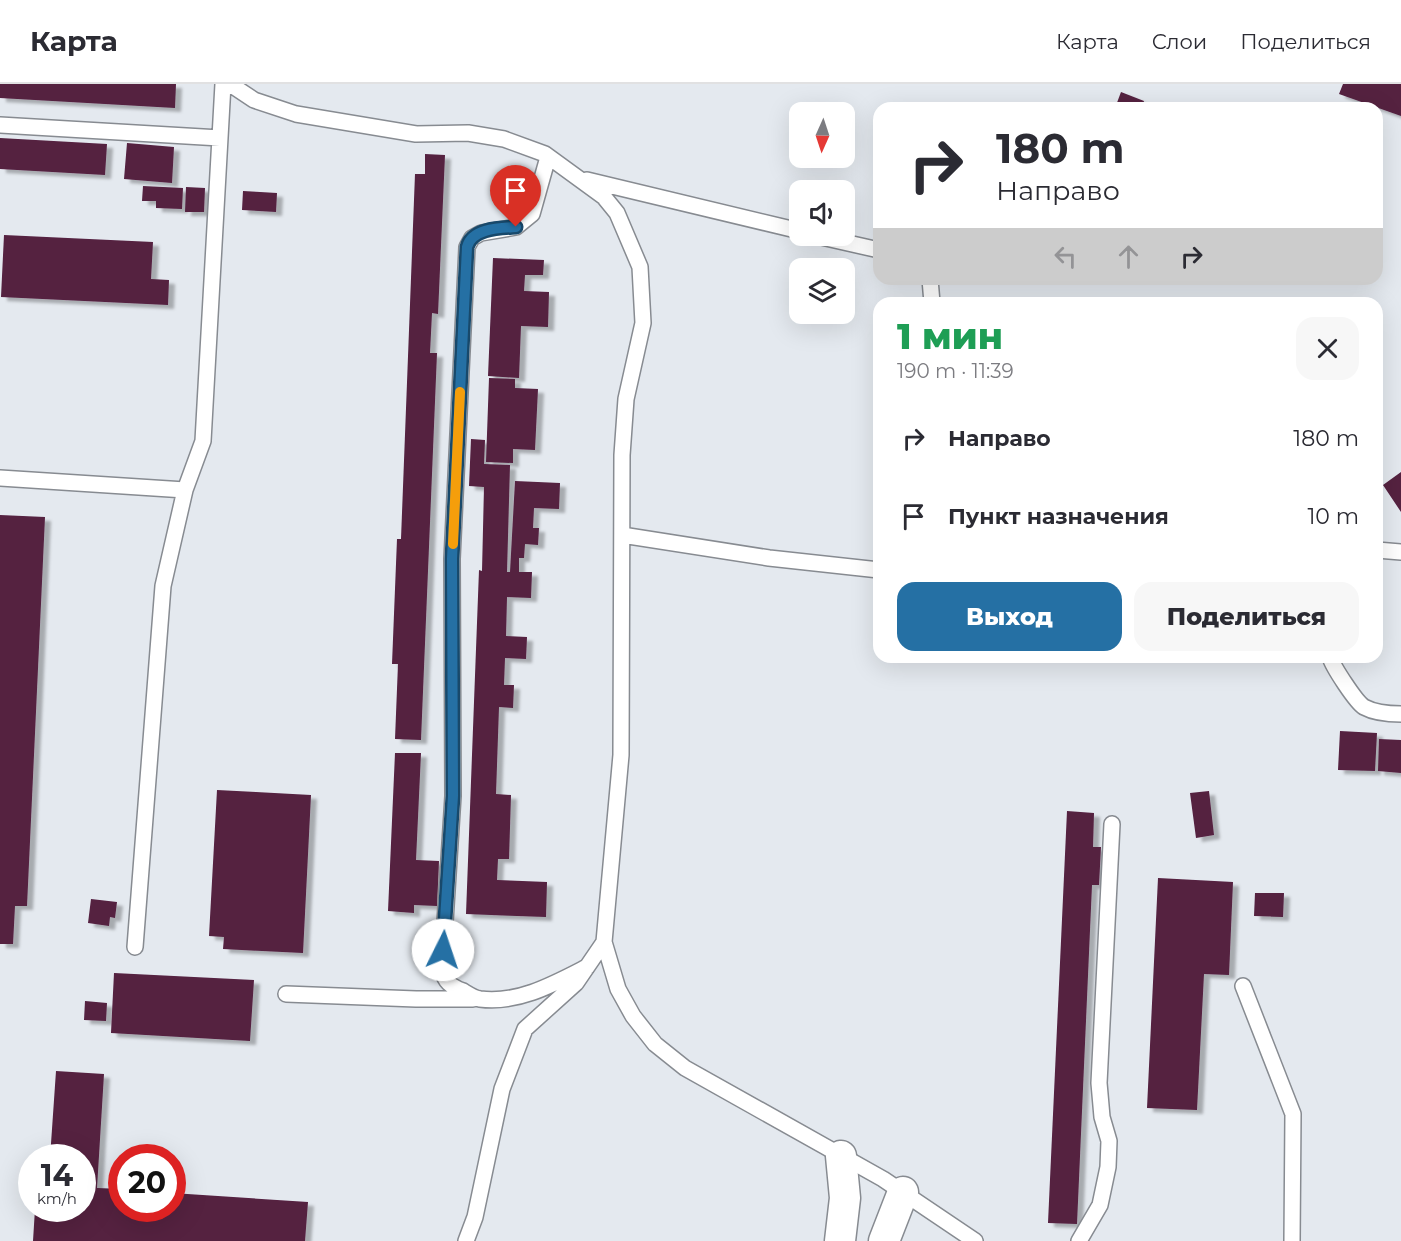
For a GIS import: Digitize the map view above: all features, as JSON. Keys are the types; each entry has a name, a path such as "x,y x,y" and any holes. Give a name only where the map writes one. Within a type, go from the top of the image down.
{"street":[{"path":"840,1241 845,1198 841,1156"},
{"path":"884,1241 903,1192"}],"lane":[{"path":"135,947 163,586 185,490 204,441 223,84"},
{"path":"230,84 254,100 296,114 416,134 468,133 504,140 548,157 604,197 617,213 640,267 643,323 626,399 622,455 621,755 604,942 618,989 633,1016 655,1044 685,1068 903,1192 975,1241"},
{"path":"0,125 220,138"},
{"path":"479,999 451,986 444,978 442,969 453,796 452,559 467,247 472,238 480,232 516,227 532,214 548,157"},
{"path":"577,177 789,228"},
{"path":"855,245 873,249"},
{"path":"0,478 185,490"},
{"path":"622,535 769,558 873,569"},
{"path":"1383,550 1401,552"},
{"path":"1332,663 1363,706 1382,713 1401,714"},
{"path":"1079,1241 1100,1205 1108,1167 1109,1141 1102,1118 1099,1083 1113,824"},
{"path":"466,1241 475,1217 502,1089 525,1029 576,983 604,942"},
{"path":"286,994 416,999 512,997 542,990 586,967"},
{"path":"1243,986 1293,1114 1292,1241"}],"building":[{"path":"0,84 176,84 175,108 0,98"},
{"path":"1343,84 1401,84 1401,116 1383,110 1383,102 1362,102 1339,94"},
{"path":"1121,92 1144,101 1144,102 1117,102"},
{"path":"0,138 107,144 105,175 0,169"},
{"path":"127,143 174,147 172,183 124,179"},
{"path":"425,154 445,155 438,314 432,313 430,353 437,353 421,740 395,739 398,664 392,664 397,539 401,539 415,174 425,174"},
{"path":"143,186 183,188 182,209 156,208 156,201 142,201"},
{"path":"186,187 205,188 204,212 185,212"},
{"path":"243,191 277,193 276,212 242,210"},
{"path":"4,235 153,242 151,279 169,280 168,305 1,297"},
{"path":"493,258 544,260 543,275 525,275 524,291 549,292 548,327 521,326 519,378 488,376"},
{"path":"489,378 515,379 515,388 538,389 535,450 513,449 513,463 486,462"},
{"path":"471,439 485,440 484,464 510,465 507,572 510,572 515,481 560,483 559,509 534,508 533,528 539,528 538,545 525,544 524,558 519,558 519,572 532,572 531,598 507,597 506,636 527,637 526,659 505,658 504,685 514,685 513,708 499,707 496,794 511,795 509,859 498,859 497,880 547,882 546,917 466,914 484,487 469,486"},
{"path":"1401,472 1401,512 1383,485"},
{"path":"0,515 45,517 27,906 15,906 13,944 0,944"},
{"path":"1340,731 1377,733 1375,771 1338,770"},
{"path":"1379,739 1401,740 1401,773 1378,771"},
{"path":"395,753 421,753 416,860 439,861 437,906 414,905 414,913 388,911"},
{"path":"217,790 311,795 303,953 223,949 224,937 209,936"},
{"path":"1209,791 1214,835 1196,838 1190,793"},
{"path":"1067,811 1094,813 1093,847 1101,847 1099,885 1092,885 1077,1224 1048,1223"},
{"path":"1158,878 1233,882 1229,975 1204,974 1197,1110 1147,1108"},
{"path":"1255,893 1284,893 1283,917 1254,916"},
{"path":"91,899 117,902 115,918 110,917 109,926 88,923"},
{"path":"114,973 254,980 250,1041 111,1033"},
{"path":"85,1001 107,1003 106,1021 84,1020"},
{"path":"56,1071 104,1074 97,1188 108,1188 108,1222 186,1222 186,1194 308,1202 305,1241 33,1241 34,1222 96,1222 96,1144 51,1144"}],"slow traffic":[{"path":"453,544 460,392"}],"route":[{"path":"443,950 453,796 452,559 467,247 468,242 480,232 516,227"}]}
